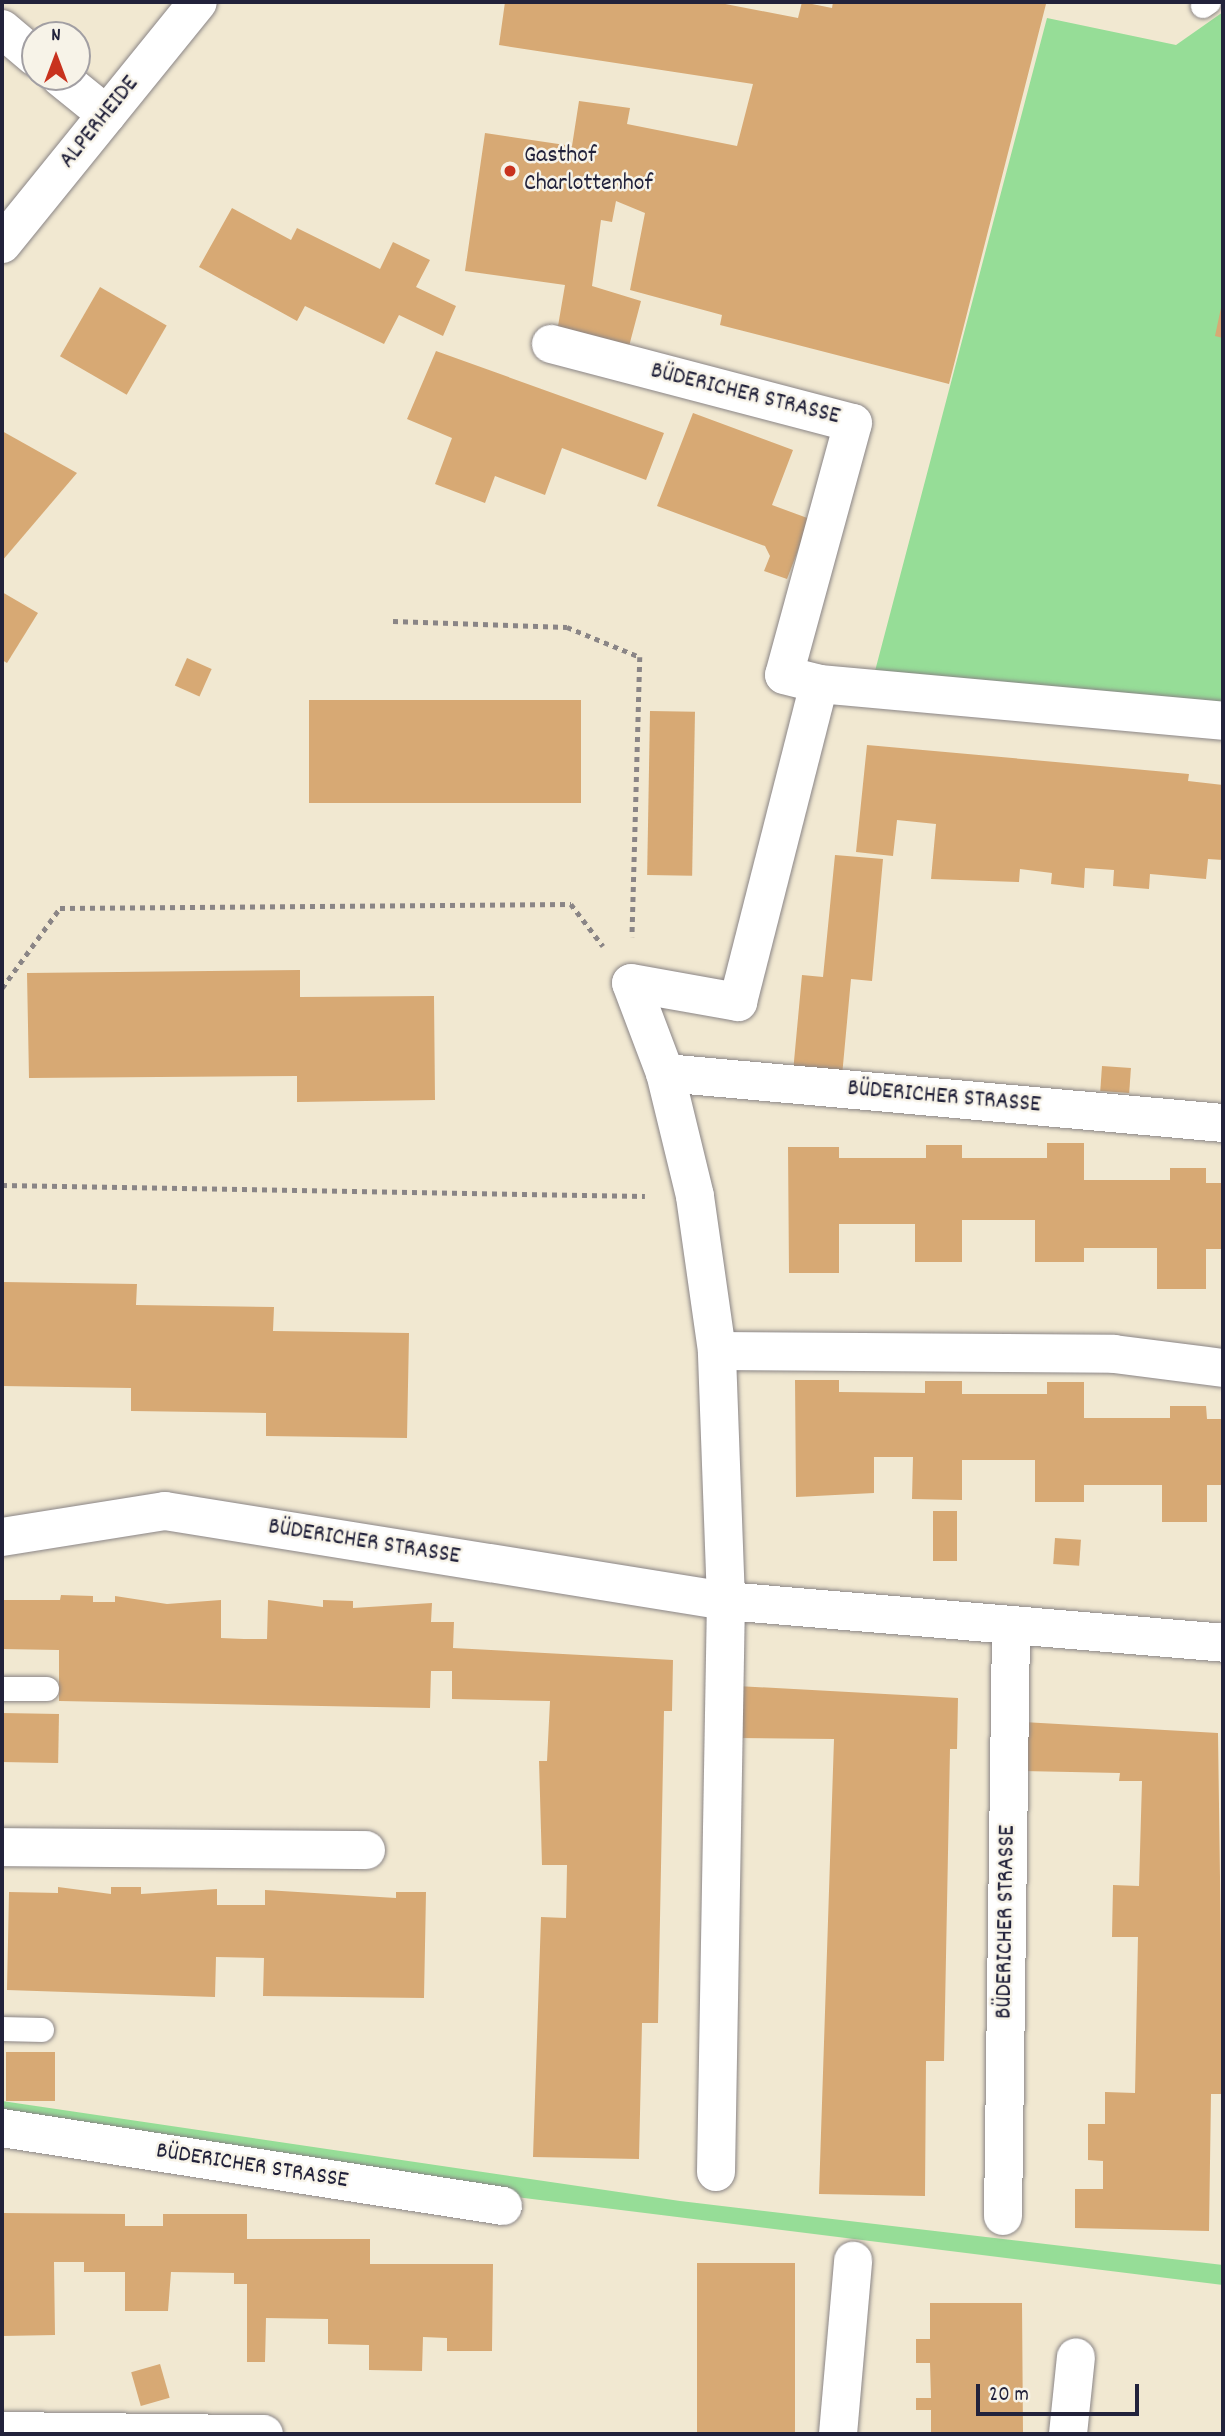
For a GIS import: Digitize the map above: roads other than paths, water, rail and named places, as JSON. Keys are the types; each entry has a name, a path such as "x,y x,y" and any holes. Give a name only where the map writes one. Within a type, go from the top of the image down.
{"street":[{"name":"ALPERHEIDE","path":"2,244 198,2"},
{"path":"2,29 21,45"},
{"path":"77,91 107,115"},
{"name":"BÜDERICHER STRASSE","path":"551,345 853,423 784,675 819,684 1223,721"},
{"path":"716,2172 726,1601 717,1351 695,1196 665,1073 631,983 738,1002 819,684"},
{"name":"BÜDERICHER STRASSE","path":"665,1073 1223,1123"},
{"path":"717,1351 1114,1354 1223,1368"},
{"name":"BÜDERICHER STRASSE","path":"2,1537 165,1511 726,1601 1223,1643"},
{"name":"BÜDERICHER STRASSE","path":"1003,2216 1011,1627"},
{"path":"2,1847 366,1850"},
{"name":"BÜDERICHER STRASSE","path":"2,2128 503,2206"},
{"path":"838,2434 853,2261"},
{"path":"1068,2434 1076,2357"},
{"path":"2,2431 264,2434"}],"lane":[{"path":"2,1689 47,1689"},
{"path":"2,2029 42,2030"}],"place":[{"name":"Gasthof Charlottenhof","path":"510,171"}]}
